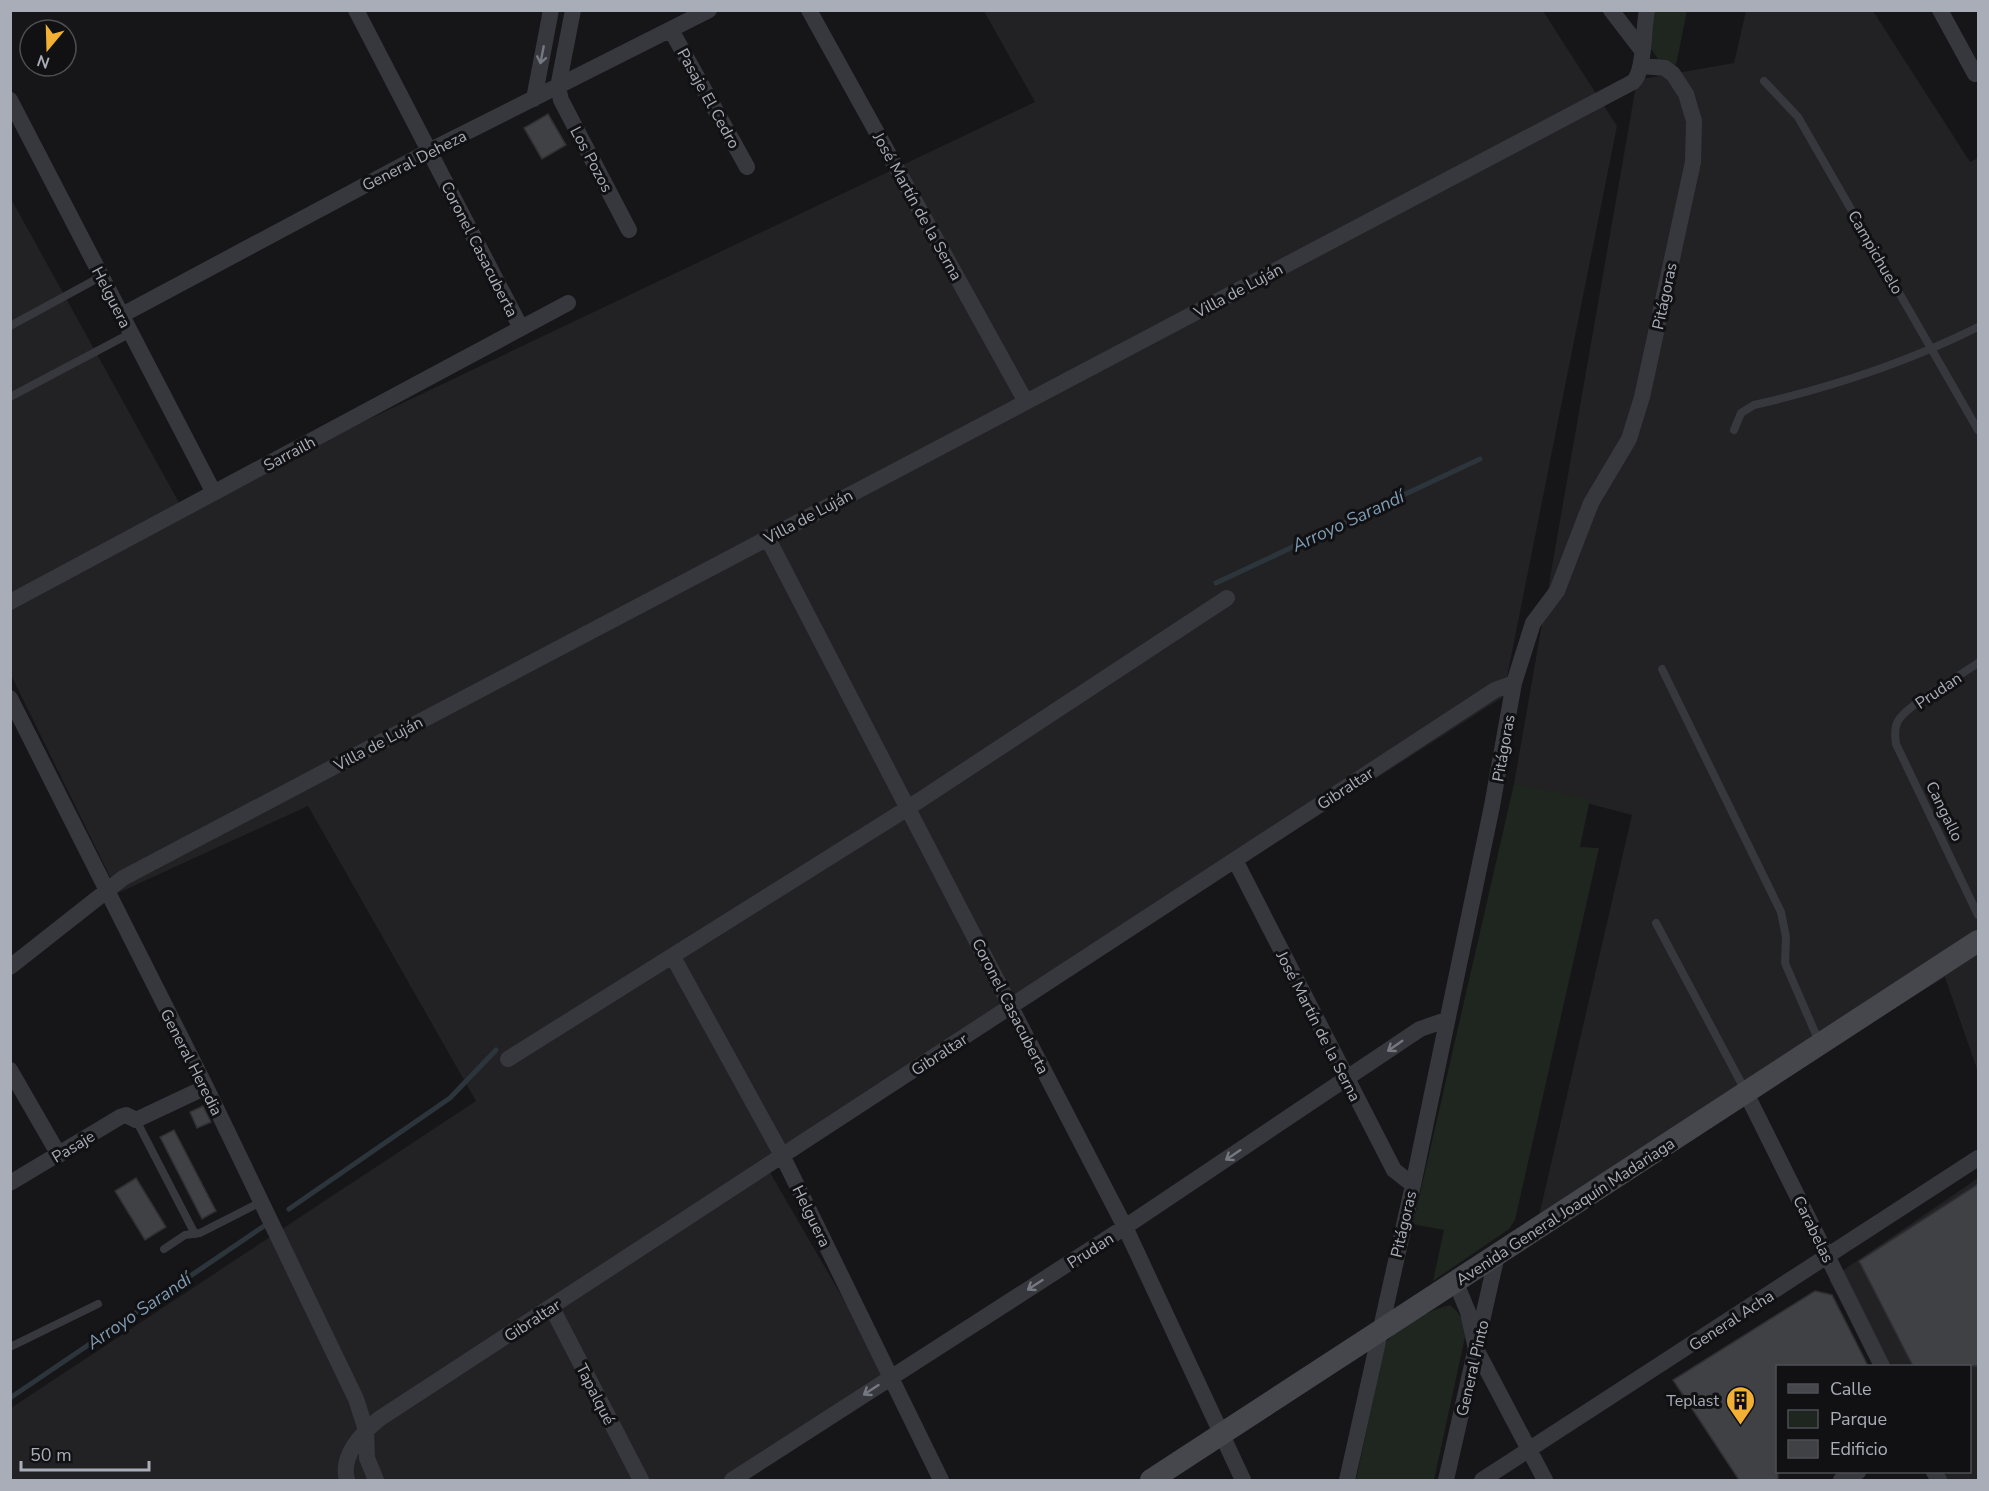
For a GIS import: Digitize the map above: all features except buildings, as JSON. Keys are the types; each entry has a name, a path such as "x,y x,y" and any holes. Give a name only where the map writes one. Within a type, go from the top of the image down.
{"main road":[{"name":"Avenida General Joaquín Madariaga","path":"1151,1480 1978,941"}],"street":[{"name":"Coronel Casacuberta","path":"356,10 521,328"},
{"path":"534,99 551,10"},
{"path":"558,87 573,10"},
{"name":"General Deheza","path":"122,315 429,151 709,10"},
{"name":"José Martín de la Serna","path":"809,10 1026,402"},
{"path":"1611,10 1642,57"},
{"path":"1642,57 1647,10"},
{"path":"1940,10 1977,73"},
{"name":"Pasaje El Cedro","path":"671,30 747,167"},
{"name":"Villa de Luján","path":"10,967 123,878 1620,89 1638,78 1642,57"},
{"name":"Pitágoras","path":"1347,1480 1378,1333 1413,1185 1492,806 1514,683 1530,629 1562,582 1591,503 1629,439 1642,397 1694,162 1694,121 1686,94 1673,74 1642,57"},
{"name":"Los Pozos","path":"558,87 561,100 629,230"},
{"name":"Helguera","path":"10,100 214,493"},
{"name":"Sarrailh","path":"10,602 568,303"},
{"name":"Coronel Casacuberta","path":"767,537 1125,1227 1243,1480"},
{"path":"508,1059 908,808 1227,598"},
{"name":"Gibraltar","path":"366,1430 1495,690 1514,683"},
{"name":"General Heredia","path":"10,698 206,1087 356,1399 366,1430 367,1458 376,1480"},
{"name":"José Martín de la Serna","path":"1235,860 1394,1170 1413,1185"},
{"name":"Helguera","path":"673,957 783,1157 942,1480"},
{"name":"Prudan","path":"732,1480 1125,1227 1420,1029 1446,1020"},
{"path":"10,1070 59,1155"},
{"name":"Pasaje","path":"10,1183 120,1117 126,1115 136,1120 206,1087"},
{"name":"Carabelas","path":"1746,1092 1882,1365"},
{"name":"General Acha","path":"1482,1480 1530,1451 1978,1158"},
{"name":"General Pinto","path":"1446,1480 1497,1255"},
{"path":"1456,1283 1468,1312 1476,1349 1545,1480"},
{"name":"Tapalqué","path":"552,1308 641,1480"},
{"path":"347,1480 344,1470 345,1461 366,1430"},
{"path":"1841,1480 1856,1473"}],"lane":[{"name":"Campichuelo","path":"1764,81 1798,117 1978,430"},
{"path":"10,326 102,276"},
{"path":"1734,430 1741,413 1754,405 1832,386 1932,350 1978,327"},
{"path":"10,397 131,333"},
{"name":"Prudan","path":"1899,718 1978,663"},
{"path":"1662,669 1781,912 1786,937 1785,963 1820,1044"},
{"name":"Cangallo","path":"1899,718 1896,725 1896,744 1978,915"},
{"path":"1656,923 1746,1092"},
{"path":"136,1120 195,1234"},
{"path":"164,1249 185,1235 195,1234 261,1202"},
{"path":"10,1347 98,1304"}],"shaded area":[{"path":"984,11 1543,11 1617,126 1503,697 768,1169 888,1376 727,1480 11,1480 11,1408 476,1101 308,806 118,893 11,675 10,197 182,508 1035,102"},
{"path":"1746,11 1873,11 1970,162 1978,158 1978,1072 1945,977 1535,1233 1632,815 1514,784 1637,80 1734,63"},
{"path":"1978,1178 1978,1480 1939,1480 1935,1473 1971,1473 1971,1365 1876,1365 1829,1280"}],"green space":[{"path":"1654,11 1687,11 1676,65 1658,59 1649,46"},
{"path":"1514,784 1590,799 1580,847 1599,848 1515,1220 1509,1229 1433,1281 1444,1230 1413,1224"},
{"path":"1450,1305 1462,1319 1465,1337 1434,1480 1356,1480 1384,1346 1395,1333 1413,1320"}],"waterway":[{"name":"Arroyo Sarandí","path":"1216,583 1480,459"},
{"name":"Arroyo Sarandí","path":"289,1209 450,1098 496,1050"},
{"name":"Arroyo Sarandí","path":"10,1398 267,1224"}],"place":[{"name":"Teplast","path":"1740,1426"}]}
